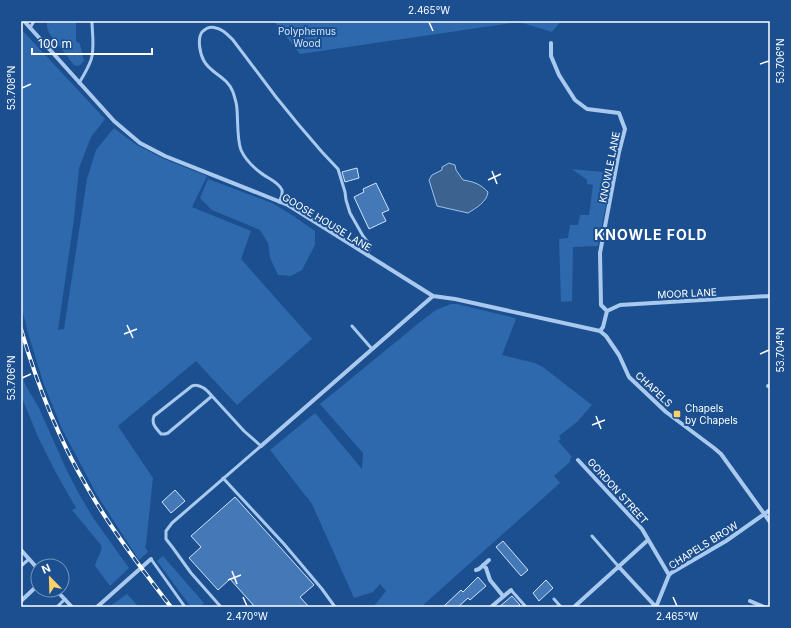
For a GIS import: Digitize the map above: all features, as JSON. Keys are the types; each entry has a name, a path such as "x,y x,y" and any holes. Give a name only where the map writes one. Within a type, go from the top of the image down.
{"street":[{"name":"GOOSE HOUSE LANE","path":"24,21 114,121 140,143 165,156 288,205 433,296 455,299 600,331"},
{"name":"KNOWLE LANE","path":"551,43 551,56 559,75 575,100 587,109 619,113 625,129 619,152 600,253 601,305 607,311"},
{"path":"261,446 433,296"},
{"name":"MOOR LANE","path":"607,311 620,304 770,296"},
{"path":"600,331 603,327 607,311"},
{"name":"CHAPELS","path":"600,331 606,336 619,355 629,377 666,412 721,454 770,522"},
{"name":"GORDON STREET","path":"578,460 642,529 669,575"},
{"name":"CHAPELS BROW","path":"669,575 674,570 726,541 770,510"},
{"path":"574,607 648,540"},
{"path":"21,550 29,559"},
{"path":"99,606 151,558"},
{"path":"476,570 489,560"},
{"path":"483,565 486,568 490,580 503,596"},
{"path":"619,567 656,607 669,575"},
{"path":"491,607 511,590"},
{"path":"21,601 30,593"},
{"path":"65,600 72,607"},
{"path":"750,601 764,607"}],"lane":[{"path":"30,28 34,21"},
{"path":"79,82 87,70 91,59 93,49 92,21"},
{"path":"279,202 282,194 281,188 249,162 241,149 238,132 237,108 231,88 225,80 204,61 199,46 199,39 206,28 220,28 226,32 298,124 338,169 350,213 370,245 367,255"},
{"path":"352,326 372,349"},
{"path":"212,396 168,433 161,434 152,420 154,416 192,386 196,385 200,386 212,396 244,431 261,446 172,523 166,531 166,538 172,548 191,573 221,607"},
{"path":"224,478 284,544 322,589 334,607"},
{"path":"592,536 619,567"},
{"path":"151,558 185,607"},
{"path":"21,566 29,559"},
{"path":"511,590 526,607"},
{"path":"554,599 561,607"},
{"path":"57,607 65,600"}],"green space":[{"path":"47,21 76,21 76,41 80,44 84,61 80,65 74,65 49,33"},
{"name":"Polyphemus Wood","path":"274,21 561,21 552,32 519,22 300,54"},
{"path":"21,29 105,119 91,137 79,168 74,219 58,330 64,329 87,179 96,150 114,128 135,144 164,159 207,176 192,207 251,231 241,259 312,339 237,405 196,361 118,426 153,478 145,547 148,552 139,560 97,495 62,429 43,382 21,305"},
{"path":"572,169 612,173 598,246 573,247 572,301 561,302 559,239 568,238 570,225 578,225 580,215 589,215 593,185 587,184 587,180"},
{"path":"208,179 272,203 315,231 315,245 302,270 291,276 278,275 270,258 268,243 260,230 212,210 200,198"},
{"path":"451,304 457,304 515,318 516,319 502,355 535,363 543,367 592,405 577,422 559,436 561,439 558,441 572,457 570,462 554,476 560,483 421,607 373,607 386,591 380,584 373,592 354,598 312,504 270,450 315,413 362,469 363,453 320,404 425,318 436,310"},
{"path":"21,371 25,384 39,408 79,494 94,519 129,568 110,586 95,566 101,550 101,545 72,510 76,508 39,439 21,396"},
{"path":"163,556 204,603 200,607 191,607 157,561"},
{"path":"127,594 139,607 109,607"}],"shaded area":[{"path":"449,163 455,165 456,170 463,180 477,184 488,192 486,199 478,207 468,213 437,206 429,180 432,175 442,170 442,167"}],"building":[{"path":"357,168 359,178 345,182 342,172"},
{"path":"376,183 389,210 382,213 386,221 369,229 354,197 364,192 363,189"},
{"path":"175,490 185,501 171,513 162,502"},
{"path":"235,497 314,585 300,597 309,607 255,607 230,579 218,590 189,558 201,547 191,536"},
{"path":"503,541 528,570 521,576 496,547"},
{"path":"478,577 486,586 470,600 468,598 458,607 443,607 461,590 463,592"},
{"path":"546,580 553,588 539,601 533,593"},
{"path":"512,596 520,605 517,607 499,607"}],"railway":[{"path":"21,329 41,390 76,468 96,503 116,533 171,607"}],"place":[{"name":"Chapels by Chapels","path":"677,414"}],"district":[{"name":"KNOWLE FOLD","path":"651,234"}]}
